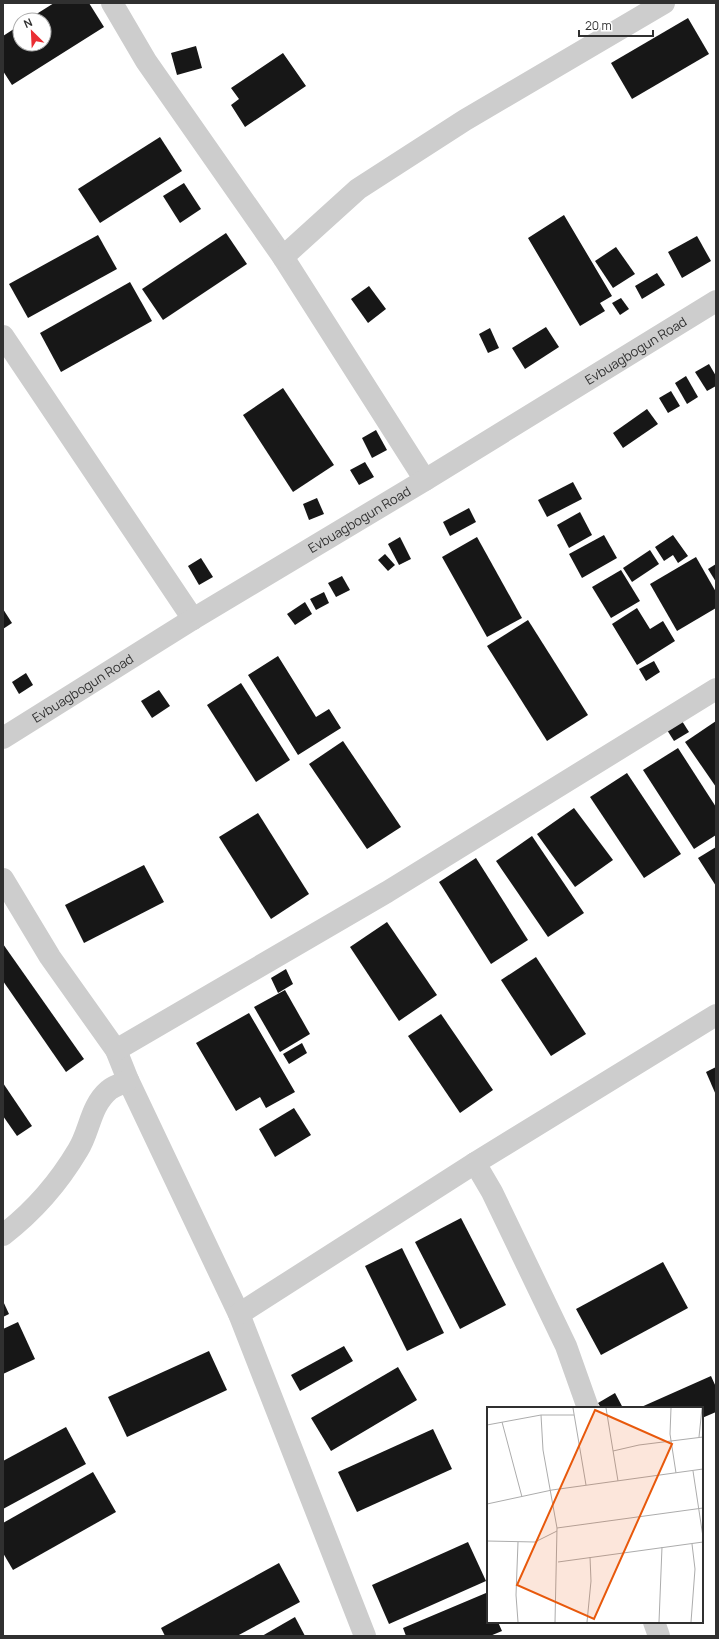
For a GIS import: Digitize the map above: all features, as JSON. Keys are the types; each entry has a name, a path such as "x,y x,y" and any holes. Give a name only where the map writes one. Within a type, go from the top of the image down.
{"street":[{"path":"112,3 146,61 283,257 425,480"},
{"path":"283,257 358,188 465,120 664,3"},
{"name":"Evbuagbogun Road","path":"3,738 193,619 425,480 716,301"},
{"path":"3,336 193,619"},
{"path":"116,1050 393,888 716,689"},
{"path":"3,879 50,957 116,1050 128,1080 239,1314 365,1636"},
{"path":"239,1314 475,1163 716,1015"},
{"path":"3,1235 16,1226 62,1176 79,1148 95,1107 109,1090 128,1080"},
{"path":"475,1163 492,1192 566,1346 588,1407"},
{"path":"654,1623 659,1636"}],"building":[{"path":"54,3 89,3 104,27 12,85 3,71 3,36 12,30 12,52 52,52 52,12 40,12"},
{"path":"688,18 709,54 632,99 611,63"},
{"path":"196,46 202,68 177,75 171,53"},
{"path":"283,53 306,86 245,127 231,105 239,99 231,88"},
{"path":"160,137 182,171 100,223 78,189"},
{"path":"184,183 201,209 180,223 163,196"},
{"path":"564,215 612,296 600,303 605,311 580,326 528,238"},
{"path":"226,233 247,264 163,320 142,289"},
{"path":"98,235 117,269 28,318 9,284"},
{"path":"697,236 711,261 682,278 668,252"},
{"path":"616,247 635,274 613,288 595,261"},
{"path":"657,273 665,285 642,299 635,286"},
{"path":"130,282 152,321 61,372 40,333"},
{"path":"369,286 386,309 368,323 351,299"},
{"path":"621,298 629,309 620,315 612,303"},
{"path":"546,327 559,347 525,369 512,348"},
{"path":"490,328 499,348 488,353 479,334"},
{"path":"709,364 716,376 716,386 707,391 695,372"},
{"path":"686,376 698,397 687,404 675,383"},
{"path":"283,388 334,465 293,492 243,415"},
{"path":"671,391 680,406 668,413 659,398"},
{"path":"647,409 658,424 623,448 613,433"},
{"path":"376,430 387,450 372,458 362,438"},
{"path":"365,462 374,477 359,485 350,470"},
{"path":"573,482 582,499 547,517 538,500"},
{"path":"317,498 324,514 309,520 303,504"},
{"path":"469,508 476,522 450,536 443,522"},
{"path":"580,512 592,535 569,548 557,525"},
{"path":"604,535 617,558 582,578 569,554"},
{"path":"673,535 688,556 678,563 673,555 664,561 655,547"},
{"path":"400,537 411,559 399,565 388,544"},
{"path":"477,537 522,618 487,637 442,557"},
{"path":"650,550 659,564 632,582 623,568"},
{"path":"385,554 395,565 388,571 378,560"},
{"path":"696,557 716,592 716,608 677,631 650,584"},
{"path":"201,558 213,577 199,585 188,566"},
{"path":"716,564 716,582 708,569"},
{"path":"621,570 640,601 611,618 592,587"},
{"path":"342,576 350,590 336,597 328,583"},
{"path":"324,592 329,603 316,610 310,599"},
{"path":"305,602 312,614 295,625 287,614"},
{"path":"637,608 650,629 663,621 675,641 637,665 612,624"},
{"path":"3,609 12,623 3,629"},
{"path":"528,620 588,715 547,741 487,646"},
{"path":"278,656 316,717 329,709 341,728 298,755 248,675"},
{"path":"654,661 660,672 646,681 639,669"},
{"path":"26,673 33,685 19,694 12,682"},
{"path":"241,683 290,760 256,782 207,705"},
{"path":"159,690 170,706 152,718 141,701"},
{"path":"682,721 689,732 674,741 667,730"},
{"path":"716,721 716,787 685,742"},
{"path":"343,741 401,827 367,849 309,764"},
{"path":"678,748 716,807 716,835 694,849 643,770"},
{"path":"627,773 681,854 644,878 590,797"},
{"path":"574,808 613,860 575,887 537,834"},
{"path":"258,813 309,894 271,919 219,837"},
{"path":"532,836 584,913 548,937 496,861"},
{"path":"716,847 716,886 698,858"},
{"path":"476,858 528,940 491,964 439,882"},
{"path":"144,865 164,902 84,943 65,905"},
{"path":"387,922 437,995 399,1021 350,947"},
{"path":"3,944 84,1059 66,1072 3,981"},
{"path":"536,957 586,1034 551,1056 501,980"},
{"path":"286,969 293,984 278,993 271,978"},
{"path":"285,990 310,1034 280,1052 254,1007"},
{"path":"249,1013 295,1092 266,1108 260,1097 236,1111 196,1043"},
{"path":"441,1014 493,1090 460,1113 408,1036"},
{"path":"302,1043 307,1053 289,1064 283,1054"},
{"path":"716,1067 716,1095 706,1072"},
{"path":"3,1083 32,1126 17,1136 3,1116"},
{"path":"294,1108 311,1135 275,1157 259,1129"},
{"path":"461,1218 506,1305 460,1329 415,1242"},
{"path":"402,1248 444,1333 407,1351 365,1266"},
{"path":"663,1262 688,1308 601,1355 576,1309"},
{"path":"3,1301 9,1314 3,1317"},
{"path":"18,1322 35,1359 3,1374 3,1329"},
{"path":"344,1346 353,1361 300,1391 291,1375"},
{"path":"209,1351 227,1390 127,1437 108,1397"},
{"path":"398,1367 417,1400 331,1451 311,1418"},
{"path":"711,1376 716,1387 716,1412 703,1418 703,1407 641,1407"},
{"path":"615,1393 622,1407 600,1407 598,1403"},
{"path":"66,1427 86,1464 3,1509 3,1461"},
{"path":"433,1429 452,1469 357,1512 338,1472"},
{"path":"93,1472 116,1512 13,1570 3,1553 3,1523"},
{"path":"468,1542 486,1581 389,1624 372,1585"},
{"path":"279,1563 300,1602 237,1636 165,1636 161,1628"},
{"path":"486,1593 487,1623 498,1623 502,1631 490,1636 406,1636 403,1628"},
{"path":"295,1617 305,1636 262,1636"}]}
